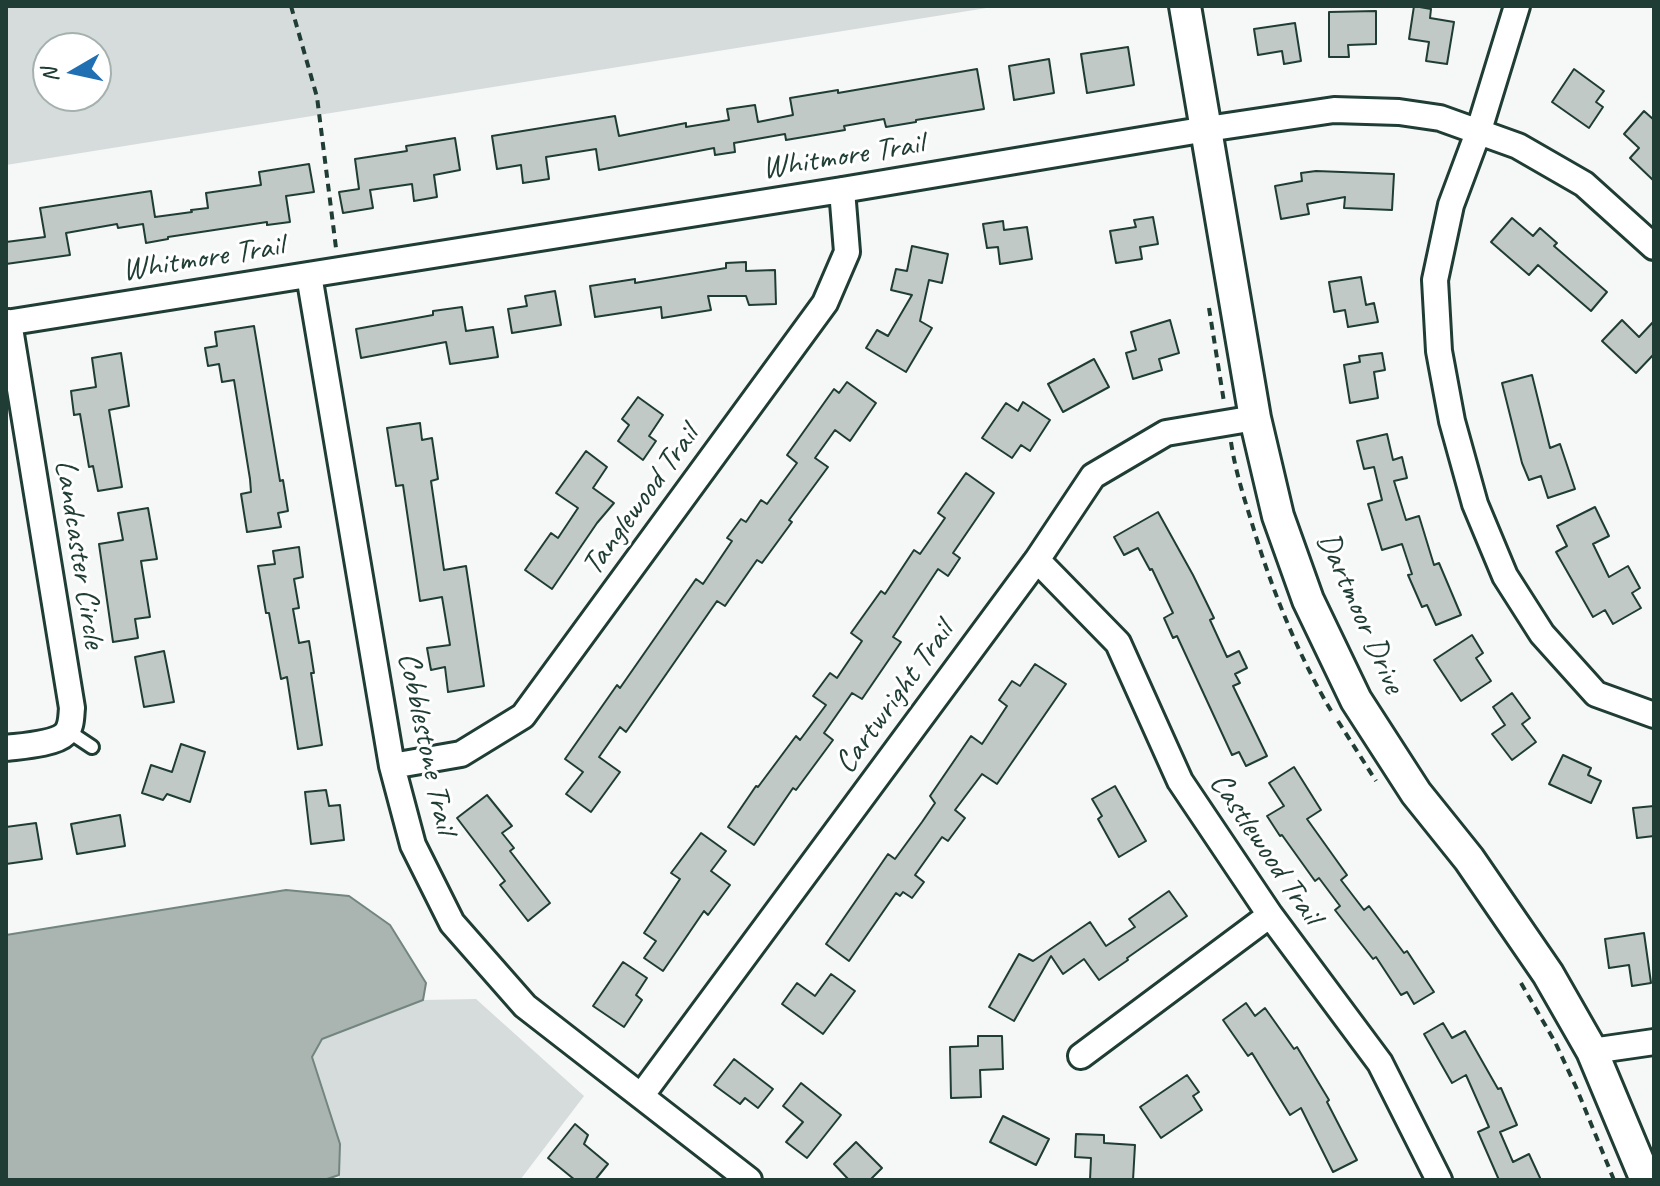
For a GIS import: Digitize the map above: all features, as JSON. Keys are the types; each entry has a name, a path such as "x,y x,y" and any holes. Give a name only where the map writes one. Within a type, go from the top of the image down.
{"street":[{"name":"Dartmoor Drive","path":"1185,6 1255,418 1278,516 1308,600 1356,700 1416,793 1469,859 1548,974 1592,1051 1646,1180"},
{"path":"1517,6 1479,130 1451,205 1435,280 1439,351 1452,421 1475,504 1505,576 1542,634 1596,694 1654,715"},
{"name":"Whitmore Trail","path":"8,322 1334,110 1399,112 1440,118 1518,146 1584,184 1654,247"},
{"name":"Tanglewood Trail","path":"392,766 461,754 523,716 825,303 847,252 842,190"},
{"name":"Cobblestone Trail","path":"309,275 392,766 413,845 452,923 525,1006 749,1180"},
{"name":"Landcaster Circle","path":"8,322 72,708 68,731"},
{"name":"Cartwright Trail","path":"641,1096 1037,560 1093,476 1166,433 1255,418"},
{"name":"Castlewood Trail","path":"1037,560 1118,643 1180,781 1270,915 1380,1063 1439,1180"},
{"path":"6,748 54,740 68,731"},
{"path":"1081,1056 1270,915"},
{"path":"1592,1051 1654,1042"}],"lane":[{"path":"68,731 92,747"}],"path":[{"path":"291,6 317,97 339,270"}],"shaded area":[{"path":"6,6 999,6 6,165"},
{"path":"286,890 349,896 390,925 426,983 423,1000 322,1039 312,1057 340,1144 339,1175 324,1180 6,1180 6,935"},
{"path":"476,999 584,1096 520,1180 339,1180 340,1144 312,1057 322,1039 423,1000"}],"building":[{"path":"1414,6 1431,9 1430,18 1454,22 1447,64 1426,61 1429,42 1409,39"},
{"path":"1376,11 1376,44 1348,45 1349,57 1329,57 1329,12"},
{"path":"1295,23 1301,61 1284,64 1282,51 1258,55 1254,29"},
{"path":"1128,47 1134,85 1087,93 1081,54"},
{"path":"1049,59 1054,93 1014,100 1009,66"},
{"path":"977,69 984,109 886,127 884,119 844,126 845,130 786,140 785,134 734,143 735,152 715,155 714,148 599,170 596,149 546,157 549,179 523,183 521,165 497,169 492,136 615,116 619,136 686,123 686,127 729,120 727,109 755,105 758,122 793,115 790,98 838,90 838,93"},
{"path":"1574,69 1604,91 1596,102 1603,107 1589,128 1552,102"},
{"path":"1644,111 1654,120 1654,181 1630,158 1639,148 1624,134"},
{"path":"455,138 460,170 434,175 437,197 414,201 412,184 370,190 373,208 343,213 339,192 359,189 355,159 407,151 406,146"},
{"path":"309,164 314,192 286,196 290,222 267,225 267,222 146,243 143,224 118,228 117,224 66,233 70,255 6,264 6,242 45,237 40,208 151,191 155,217 192,212 208,208 206,193 261,185 259,172"},
{"path":"1301,173 1394,174 1392,210 1344,208 1345,197 1307,204 1309,214 1281,219 1275,186 1302,181"},
{"path":"1153,217 1158,244 1140,247 1142,259 1116,263 1110,231 1136,227 1134,220"},
{"path":"1512,218 1533,236 1540,228 1557,243 1554,246 1607,292 1591,311 1538,265 1529,275 1491,242"},
{"path":"1003,221 1004,230 1027,227 1032,259 1000,264 998,247 987,248 983,224"},
{"path":"912,246 948,254 942,283 929,280 920,321 932,328 906,372 866,348 877,330 888,336 912,295 891,290 896,269 907,271"},
{"path":"746,262 746,271 775,270 776,304 749,305 746,296 708,296 711,310 662,318 661,307 595,317 590,286 635,279 635,283 726,268 726,263"},
{"path":"1361,277 1366,305 1374,303 1378,322 1348,327 1345,310 1334,312 1329,282"},
{"path":"555,291 561,325 512,333 508,309 527,306 525,296"},
{"path":"462,307 466,331 493,327 498,357 450,364 446,342 361,358 356,329"},
{"path":"1170,320 1179,353 1159,359 1162,370 1133,379 1126,353 1136,350 1131,332"},
{"path":"1622,320 1639,337 1654,321 1654,354 1636,373 1602,341"},
{"path":"254,326 280,481 283,480 288,511 278,513 281,527 247,532 241,494 251,492 250,479 234,380 222,382 219,364 208,366 205,348 217,346 215,332"},
{"path":"121,353 129,406 109,410 122,487 98,491 93,466 89,467 80,414 74,415 71,391 96,387 92,358"},
{"path":"1382,353 1385,370 1374,372 1378,398 1350,403 1344,365 1360,362 1359,356"},
{"path":"1094,359 1109,387 1063,412 1048,384"},
{"path":"1532,375 1550,448 1560,444 1575,489 1548,498 1541,476 1529,480 1522,463 1502,383"},
{"path":"847,382 876,403 850,441 835,430 815,458 828,467 789,520 792,522 762,563 757,560 725,606 717,601 626,732 620,727 599,757 620,772 591,812 566,794 583,772 565,759 617,685 620,688 696,579 703,584 732,541 727,538 741,519 746,522 761,500 767,504 797,463 787,455 834,389 839,393"},
{"path":"638,397 663,415 649,436 656,441 643,460 618,441 629,425 622,419"},
{"path":"1023,402 1050,420 1030,451 1021,445 1012,458 982,438 1006,403 1018,411"},
{"path":"420,423 422,440 432,438 438,479 431,481 444,570 466,566 484,686 448,692 445,667 431,670 427,648 450,645 442,597 420,601 403,485 396,486 387,428"},
{"path":"1387,434 1393,460 1402,457 1407,478 1394,481 1406,520 1419,516 1434,565 1439,563 1461,615 1436,625 1427,605 1422,607 1408,575 1412,574 1402,544 1382,550 1368,504 1382,500 1374,467 1364,469 1357,441"},
{"path":"586,451 607,467 593,488 614,503 552,589 525,570 551,533 558,538 578,508 556,493"},
{"path":"966,473 994,493 953,553 960,558 948,576 938,569 893,637 901,642 862,699 852,693 824,733 833,740 796,790 793,788 754,845 728,827 796,736 800,740 826,705 813,696 830,673 837,678 862,641 851,633 881,591 885,594 914,550 920,554 945,518 938,513"},
{"path":"1595,507 1609,536 1593,544 1609,577 1628,566 1640,588 1632,593 1641,608 1613,624 1605,610 1593,617 1556,552 1567,546 1557,526"},
{"path":"148,508 157,559 141,561 150,617 135,619 138,638 113,642 99,544 123,540 118,513"},
{"path":"1158,512 1214,618 1210,620 1227,657 1239,651 1247,668 1235,674 1240,683 1233,686 1267,756 1246,766 1239,752 1232,755 1177,636 1173,638 1164,618 1173,613 1152,569 1138,548 1124,555 1114,537"},
{"path":"299,547 303,577 294,579 299,608 293,609 299,643 309,641 322,745 298,749 287,677 281,679 258,566 275,564 273,551"},
{"path":"1472,635 1483,653 1476,658 1491,681 1461,701 1434,660"},
{"path":"164,651 174,702 144,707 135,657"},
{"path":"1035,664 1066,684 997,784 982,774 955,810 965,818 948,841 942,837 915,875 924,882 912,898 903,892 900,896 896,893 849,961 826,944 888,854 895,859 922,822 935,803 930,796 971,736 982,744 1007,706 999,700 1012,681 1020,686"},
{"path":"1512,693 1530,718 1522,724 1536,742 1512,760 1492,734 1505,725 1493,707"},
{"path":"181,744 205,752 190,802 167,794 163,800 142,793 151,765 172,772"},
{"path":"1563,755 1591,768 1588,775 1601,781 1591,803 1549,784"},
{"path":"1294,767 1321,810 1307,819 1347,875 1341,880 1364,910 1369,906 1404,953 1407,951 1434,992 1414,1004 1407,992 1401,995 1376,957 1373,959 1335,910 1340,906 1319,878 1315,881 1267,816 1284,806 1269,783"},
{"path":"1115,786 1146,841 1119,857 1098,819 1102,816 1092,799"},
{"path":"326,790 329,806 340,805 344,840 311,844 305,792"},
{"path":"487,795 512,826 502,833 514,848 510,851 550,903 528,921 500,885 505,881 457,818"},
{"path":"1654,806 1654,836 1637,838 1633,808"},
{"path":"120,815 125,846 77,854 71,824"},
{"path":"36,823 42,859 6,864 6,827"},
{"path":"701,833 726,851 711,871 730,885 708,915 704,911 663,971 644,958 656,941 644,933 680,879 671,873"},
{"path":"1169,891 1187,916 1099,980 1084,959 1063,974 1051,956 1014,1021 989,1007 1019,954 1033,961 1090,922 1106,946 1135,927 1129,919"},
{"path":"1644,933 1651,983 1632,986 1629,965 1609,968 1605,939"},
{"path":"623,962 647,978 636,995 642,1000 624,1027 593,1006"},
{"path":"831,974 855,991 823,1034 782,1004 797,983 815,996"},
{"path":"1246,1003 1255,1016 1265,1008 1294,1049 1297,1047 1329,1100 1327,1102 1357,1160 1333,1172 1301,1108 1290,1115 1252,1053 1248,1056 1223,1020"},
{"path":"1443,1023 1452,1038 1465,1031 1498,1089 1501,1088 1517,1125 1500,1132 1513,1162 1529,1154 1541,1180 1499,1180 1478,1132 1489,1127 1466,1075 1452,1083 1424,1034"},
{"path":"978,1036 1002,1036 1003,1069 980,1070 981,1097 951,1098 950,1047 978,1046"},
{"path":"734,1059 773,1089 758,1108 745,1098 740,1104 714,1085"},
{"path":"1187,1075 1199,1092 1193,1096 1202,1110 1161,1138 1140,1107"},
{"path":"801,1083 841,1115 807,1158 786,1142 803,1122 783,1106"},
{"path":"1003,1116 1049,1139 1036,1165 990,1142"},
{"path":"575,1124 588,1135 584,1144 608,1164 595,1180 575,1180 548,1158"},
{"path":"1076,1134 1104,1135 1104,1143 1135,1145 1133,1180 1090,1180 1091,1158 1075,1157"},
{"path":"856,1142 882,1168 870,1180 849,1180 834,1164"}]}
